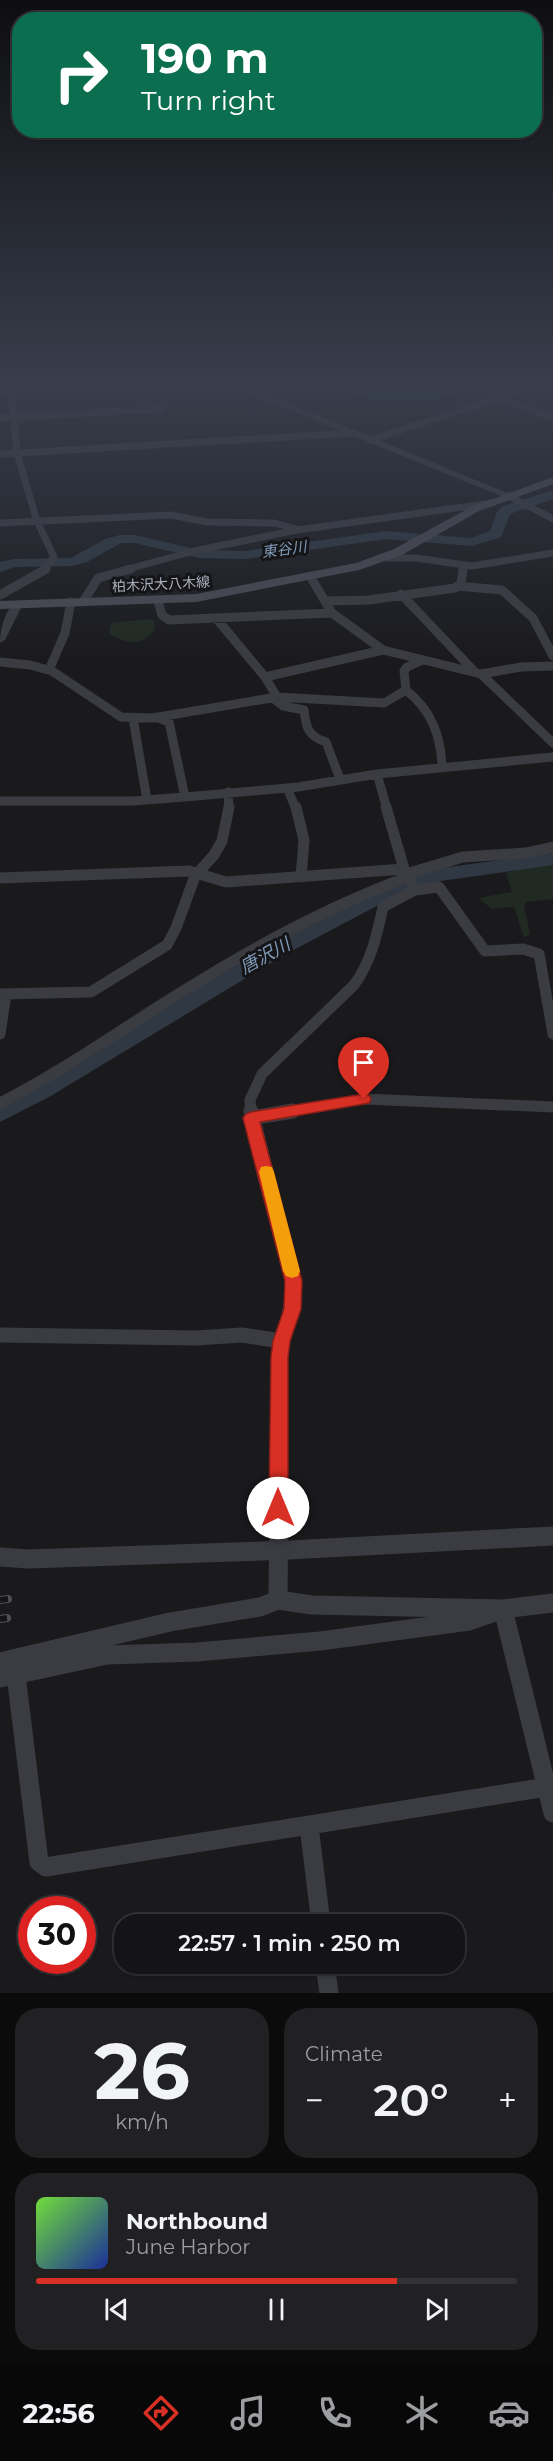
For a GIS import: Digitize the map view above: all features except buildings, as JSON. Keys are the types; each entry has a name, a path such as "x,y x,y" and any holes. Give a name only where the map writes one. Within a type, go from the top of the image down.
{"main road":[{"name":"柏木沢大八木線","path":"0,605 158,601 215,596 310,576 387,558 463,515 492,503 514,499 553,480"}],"street":[{"path":"0,595 14,585 45,570 54,559 53,552 36,520 24,476"},
{"path":"458,476 514,499 553,519"},
{"path":"49,670 77,602 98,578 194,551 297,530 344,525 449,507 492,503"},
{"path":"0,523 171,515 207,522 275,523 297,530"},
{"path":"387,558 416,558 480,566 553,553"},
{"path":"458,586 461,584 463,565"},
{"path":"310,576 332,613 383,650 478,673 520,667 553,666"},
{"path":"327,602 369,600 401,594 444,591 458,586 502,590 532,618 553,656"},
{"path":"401,594 478,673 553,743"},
{"path":"158,601 162,615 169,620 332,613"},
{"path":"0,640 18,604"},
{"path":"216,618 265,677 275,698 283,706 304,710 306,730 312,737 326,742 340,779"},
{"path":"265,677 383,650"},
{"path":"423,660 407,667 404,671 406,690 424,706 438,734 442,747 442,767"},
{"path":"0,662 30,665 49,670 103,704 117,716 133,718 156,717 275,698 384,703 406,690"},
{"path":"156,717 169,722 185,797"},
{"path":"133,718 147,800"},
{"path":"0,801 147,800 185,797 287,788 377,774 553,757"},
{"path":"377,774 410,879"},
{"path":"287,788 302,819 305,832 301,877"},
{"path":"0,1034 3,994 91,992 167,945 174,934 196,873 215,854 224,838 229,810 228,792"},
{"path":"0,1103 40,1081 261,944 373,889 410,879 446,860 484,855 525,854 553,847"},
{"path":"0,878 189,871 226,882 301,877 410,879 439,887 485,951 524,949 539,954 553,1034"},
{"path":"278,1600 279,1372 282,1341 292,1309 294,1281 251,1118 250,1100 262,1074 354,985 363,973 375,944 383,907 410,879"},
{"path":"251,1118 364,1099 553,1107"},
{"path":"0,1335 183,1338 242,1335 282,1341"},
{"path":"0,1557 28,1559 289,1550 553,1536"},
{"path":"0,1662 170,1622 260,1607 278,1600 324,1606 503,1609 553,1603"},
{"path":"503,1609 469,1621 287,1644 197,1652 107,1655 8,1677 39,1862 46,1867 547,1786"},
{"path":"503,1609 553,1813"},
{"path":"309,1826 320,1914"},
{"path":"326,1974 329,1993"}],"shaded area":[{"path":"154,620 155,629 145,639 134,642 109,634 111,623"},
{"path":"553,859 553,899 526,902 524,906 530,934 524,938 514,907 492,909 478,898 512,892 506,873"}],"waterway":[{"name":"東谷川","path":"0,567 14,563 72,562 120,539 135,539 199,554 245,555 386,535 472,542 496,534 504,512 508,509 553,494"},
{"name":"唐沢川","path":"0,1113 238,971 383,894 423,879 441,875 553,859"}],"railway":[{"path":"0,1600 8,1599"},
{"path":"0,1619 7,1618"}],"slow traffic":[{"path":"266,1172 292,1271"}],"route":[{"path":"278,1508 280,1357 282,1341 292,1309 294,1281 251,1118 364,1099"}]}
